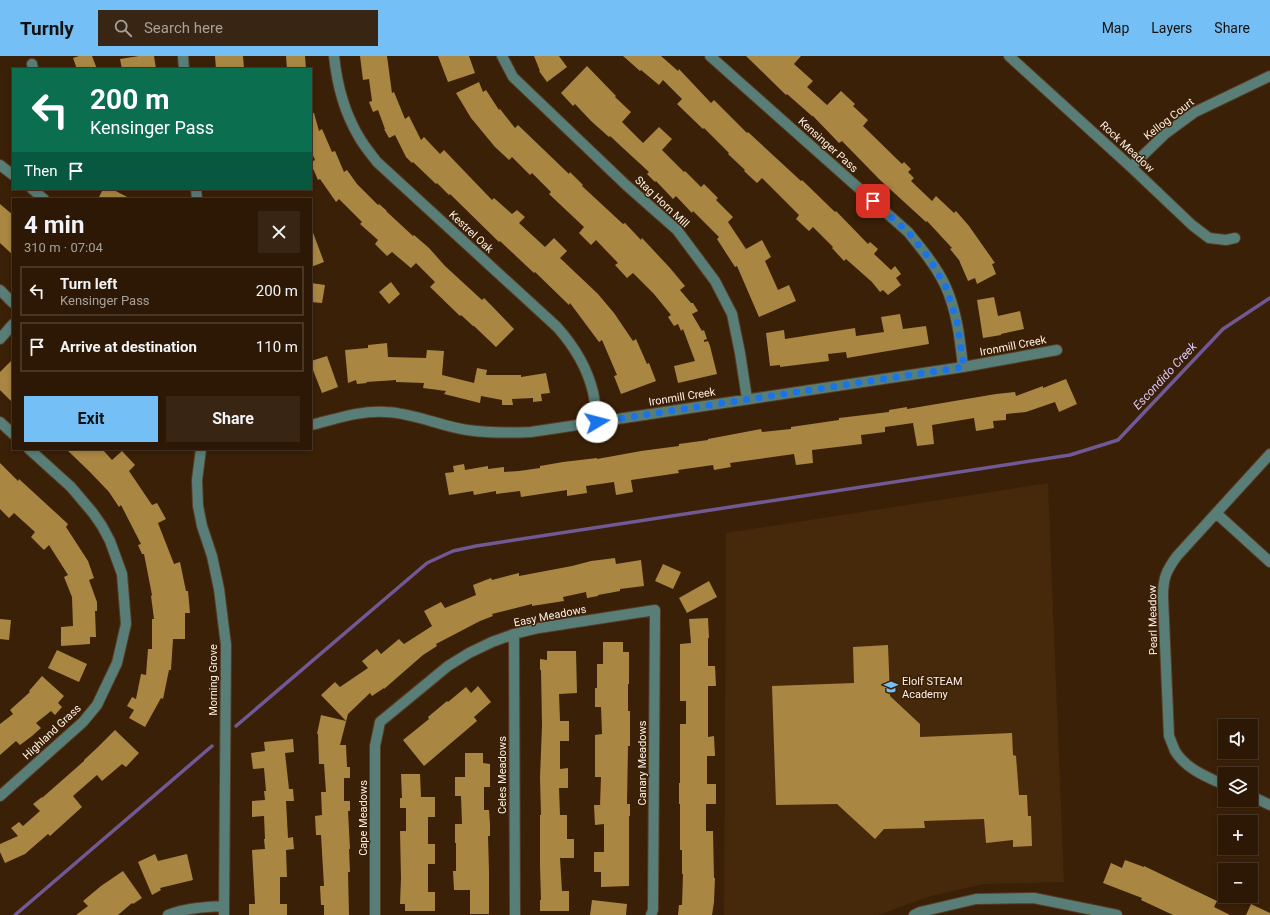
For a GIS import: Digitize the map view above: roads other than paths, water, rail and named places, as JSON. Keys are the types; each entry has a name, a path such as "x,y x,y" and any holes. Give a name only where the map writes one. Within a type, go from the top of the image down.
{"street":[{"path":"183,56 184,68"},
{"name":"Kestrel Oak","path":"334,56 339,91 359,138 377,162 557,327 568,339 584,367 592,391 597,422"},
{"name":"Stag Horn Mill","path":"502,56 513,77 626,185 677,230 715,281 732,314 747,400"},
{"name":"Kensinger Pass","path":"710,56 908,232 928,257 945,285 957,322 964,367"},
{"name":"Rock Meadow","path":"1012,57 1192,225 1209,238 1226,240 1235,238"},
{"name":"Kellog Court","path":"1131,167 1165,134 1195,112 1270,76"},
{"path":"0,165 12,174"},
{"path":"33,190 43,198"},
{"path":"0,290 12,302"},
{"path":"0,339 12,325"},
{"name":"Ironmill Creek","path":"312,425 357,413 386,412 408,414 466,430 502,433 531,432 964,367 1057,350"},
{"path":"0,422 12,433"},
{"name":"Highland Grass","path":"0,796 83,722 97,705 117,663 126,624 122,574 110,541 102,526 71,487 30,450"},
{"name":"Morning Grove","path":"201,450 197,480 198,506 202,526 212,556 219,589 226,645 224,911"},
{"name":"Pearl Meadow","path":"1218,782 1201,774 1186,764 1176,752 1169,736 1163,582 1168,568 1176,556 1270,454"},
{"path":"1216,513 1270,562"},
{"name":"Easy Meadows","path":"380,722 448,666 469,653 486,645 514,634 540,628 655,610"},
{"name":"Canary Meadows","path":"651,915 653,910 655,610"},
{"name":"Celes Meadows","path":"514,634 515,915"},
{"name":"Cape Meadows","path":"375,915 375,746 380,722"},
{"path":"1258,799 1270,805"},
{"path":"914,915 920,912 976,899 1032,898 1117,915"},
{"path":"168,915 196,908 224,911"}],"waterway":[{"name":"Escondido Creek","path":"236,726 427,563 453,551 476,546 1070,455 1118,440 1223,329 1270,298"},
{"path":"15,915 212,746"}],"place":[{"name":"Elolf STEAM Academy","path":"891,687"}]}
